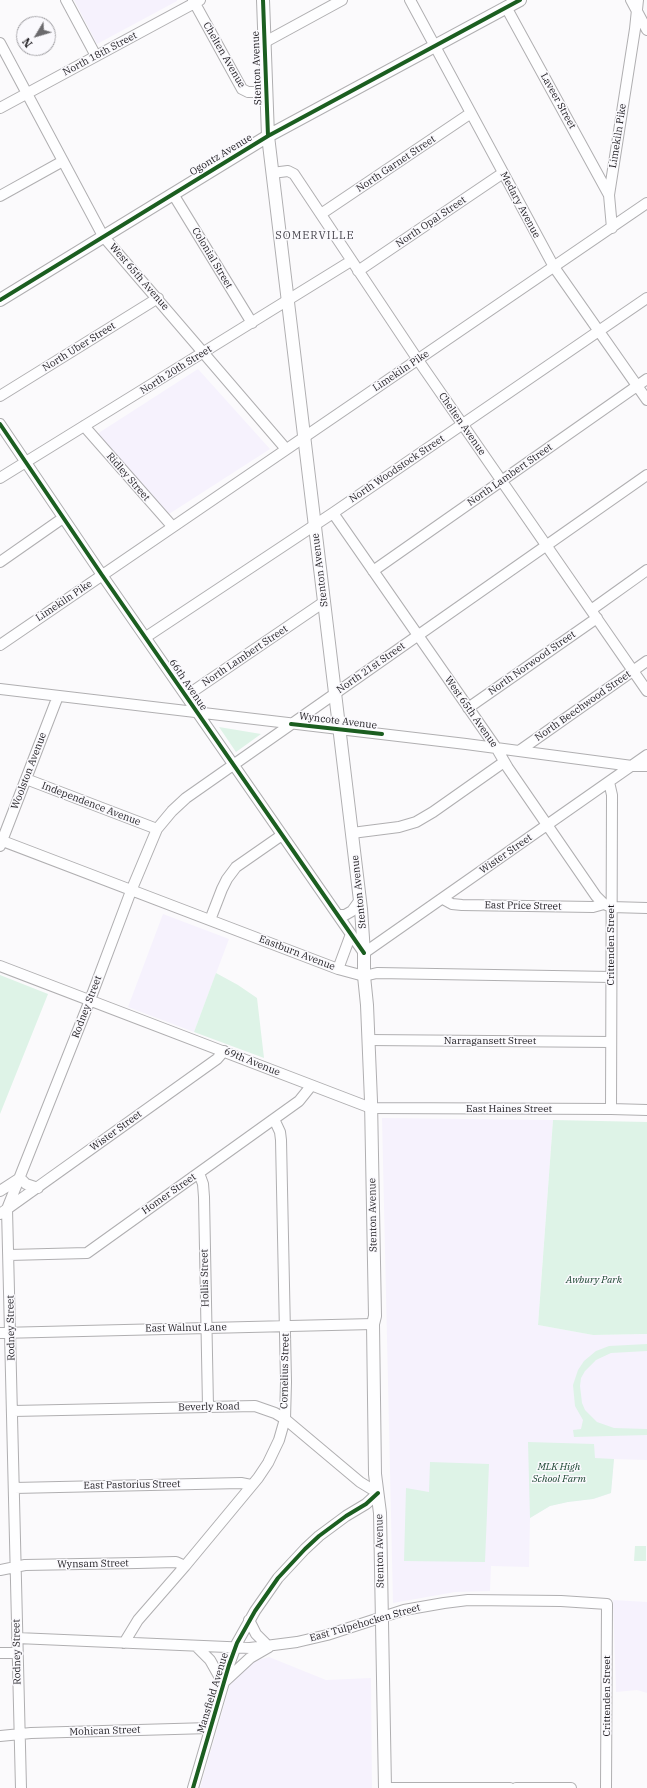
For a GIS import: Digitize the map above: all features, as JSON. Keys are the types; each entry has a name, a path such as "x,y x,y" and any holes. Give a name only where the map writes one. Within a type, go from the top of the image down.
{"main road":[{"name":"Stenton Avenue","path":"263,0 268,136 324,602 341,730 360,900 364,953 371,1108 375,1316 373,1324 374,1474 378,1493 384,1788"},
{"name":"Ogontz Avenue","path":"0,300 268,136 520,0"}],"street":[{"path":"66,0 96,56"},
{"path":"265,42 342,0"},
{"name":"Medary Avenue","path":"410,0 554,267 647,400"},
{"path":"631,0 647,30"},
{"name":"Limekiln Pike","path":"0,645 304,436 612,228 609,195 635,29 638,0"},
{"name":"North 18th Street","path":"0,108 196,1"},
{"name":"Chelten Avenue","path":"196,1 242,89 248,92 266,92"},
{"name":"Laveer Street","path":"506,8 609,195"},
{"name":"West 65th Avenue","path":"0,43 103,236 158,298 286,449"},
{"name":"North Garnet Street","path":"321,214 470,113"},
{"path":"0,196 63,161"},
{"name":"Chelten Avenue","path":"272,173 292,172 418,360 647,691"},
{"name":"North Opal Street","path":"358,271 503,173"},
{"name":"Colonial Street","path":"173,194 252,323"},
{"path":"612,228 647,203"},
{"name":"North 20th Street","path":"0,478 351,261"},
{"name":"North Uber Street","path":"0,396 158,298"},
{"name":"North Woodstock Street","path":"146,637 333,513 647,298"},
{"name":"North Lambert Street","path":"373,571 647,379"},
{"name":"66th Avenue","path":"0,424 102,575 364,953"},
{"name":"Ridley Street","path":"84,426 172,526"},
{"name":"North 21st Street","path":"131,891 157,829 172,811 186,798 647,475"},
{"name":"West 65th Avenue","path":"333,513 497,749 504,762 596,896 608,906"},
{"path":"0,562 63,518"},
{"name":"North Norwood Street","path":"468,708 594,614 647,570"},
{"name":"North Lambert Street","path":"186,696 324,602"},
{"name":"North Beechwood Street","path":"519,751 647,661"},
{"name":"Wyncote Avenue","path":"0,689 519,751 632,766 647,766"},
{"name":"Woolston Avenue","path":"1,843 58,696"},
{"name":"Wister Street","path":"364,953 647,755"},
{"path":"352,833 399,827 416,822 433,812 504,762"},
{"name":"Independence Avenue","path":"26,779 157,829"},
{"name":"Crittenden Street","path":"609,782 612,795 608,906 611,977 611,1109"},
{"path":"210,920 222,889 236,867 282,835"},
{"name":"Eastburn Avenue","path":"1,843 338,969 364,976 377,973 611,977"},
{"name":"Rodney Street","path":"20,1788 9,1255 8,1237 2,1210 20,1178 131,891"},
{"name":"East Price Street","path":"443,898 452,904 462,905 608,906 647,908"},
{"path":"339,915 345,915 352,911 360,900"},
{"path":"338,969 351,934"},
{"path":"0,966 90,1000"},
{"name":"69th Avenue","path":"90,1000 371,1108"},
{"name":"Narragansett Street","path":"368,1040 611,1042"},
{"name":"Wister Street","path":"2,1210 38,1188 218,1058 224,1051"},
{"name":"Homer Street","path":"9,1255 87,1253 299,1101 311,1086"},
{"name":"East Haines Street","path":"371,1108 647,1110"},
{"name":"Cornelius Street","path":"124,1643 138,1620 185,1566 250,1485 258,1478 268,1463 279,1440 285,1419 285,1326 281,1140 280,1132 274,1119"},
{"name":"Hollis Street","path":"199,1173 203,1184 204,1197 208,1407"},
{"path":"0,1191 20,1178 26,1184 38,1188"},
{"path":"0,1230 8,1237"},
{"name":"East Walnut Lane","path":"0,1333 373,1324"},
{"name":"Beverly Road","path":"13,1411 255,1406 275,1413 285,1419 360,1482 378,1493"},
{"name":"East Pastorius Street","path":"14,1488 241,1483 250,1485"},
{"name":"Mansfield Avenue","path":"193,1788 223,1683 235,1648 250,1620 273,1584 296,1558 319,1536 346,1516 366,1504 378,1493"},
{"name":"Wynsam Street","path":"0,1570 25,1565 176,1562 185,1566"},
{"name":"East Tulpehocken Street","path":"17,1638 235,1648 269,1647 327,1635 381,1617 422,1606 468,1600 561,1601 607,1604"},
{"name":"Crittenden Street","path":"606,1788 607,1604"},
{"path":"250,1620 256,1634 269,1647"},
{"path":"196,1646 210,1660 223,1683"},
{"name":"Mansfield Avenue","path":"223,1683 247,1660 269,1647"},
{"path":"0,1653 17,1653"},
{"name":"Mohican Street","path":"0,1736 210,1728"},
{"path":"384,1788 510,1788"},
{"path":"516,1788 571,1788"}],"shaded area":[{"path":"74,0 177,0 177,1 97,44"},
{"path":"198,369 270,449 169,514 97,434"},
{"path":"163,914 229,939 194,1032 128,1007"},
{"path":"382,1118 553,1120 538,1325 593,1335 647,1334 647,1460 614,1459 611,1493 593,1499 550,1506 530,1518 529,1567 491,1566 490,1591 455,1592 393,1603"},
{"path":"613,1600 647,1602 647,1693 637,1690 616,1692"},
{"path":"269,1657 326,1680 371,1678 372,1788 200,1788 230,1685 239,1673 253,1661"}],"green space":[{"path":"219,727 261,734 236,752"},
{"path":"216,973 238,985 257,998 264,1058 194,1032"},
{"path":"0,975 48,994 0,1114"},
{"name":"Awbury Park","path":"553,1120 647,1122 647,1334 593,1335 538,1325"},
{"path":"647,1344 647,1351 611,1353 596,1360 585,1371 581,1378 580,1386 582,1403 585,1410 597,1422 614,1428 647,1429 647,1435 574,1437 573,1430 581,1429 583,1420 575,1406 573,1385 578,1370 584,1361 596,1351 609,1346"},
{"name":"MLK High School Farm","path":"528,1442 594,1444 595,1458 614,1459 611,1493 593,1499 550,1506 530,1518"},
{"path":"430,1462 489,1464 485,1562 404,1561 406,1488 429,1492"},
{"path":"635,1546 646,1546 646,1561 634,1561"}],"cycle path":[{"path":"263,0 268,136"},
{"path":"0,300 268,136 520,0"},
{"path":"0,424 102,575 364,953"},
{"path":"291,724 382,734"},
{"path":"193,1788 229,1665 237,1643 255,1611 278,1578 305,1549 319,1536 346,1516 366,1504 378,1493"}],"district":[{"name":"SOMERVILLE","path":"315,236"}]}
